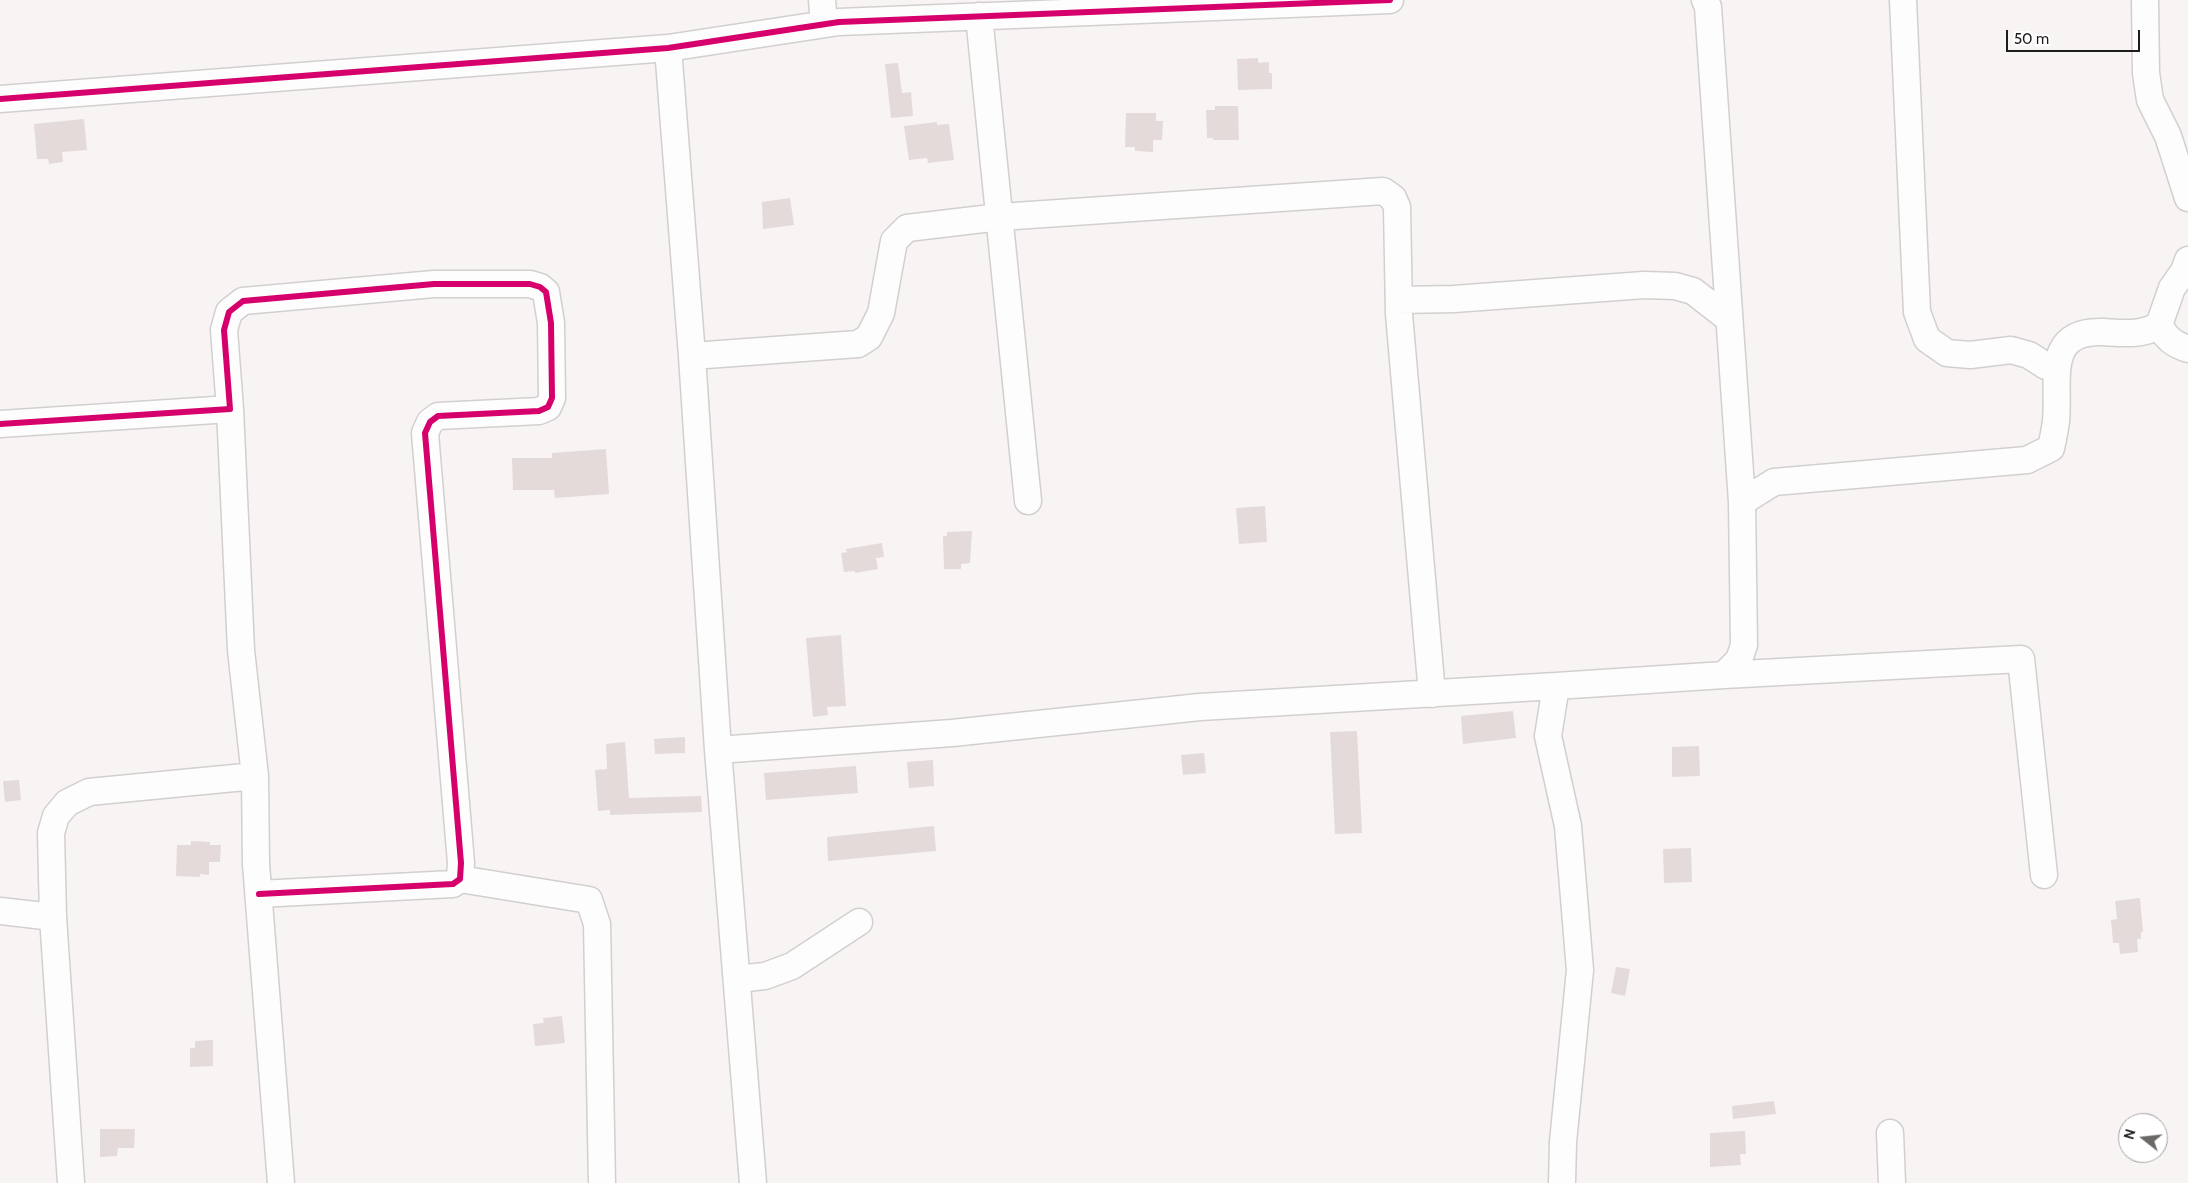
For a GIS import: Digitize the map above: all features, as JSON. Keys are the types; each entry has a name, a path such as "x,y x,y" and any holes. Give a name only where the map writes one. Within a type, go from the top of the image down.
{"street":[{"path":"0,99 668,48 823,12 979,16 1390,0"},
{"path":"1706,0 1742,502 1744,645 1739,660 1724,674"},
{"path":"1902,0 1917,312 1927,339 1947,353 1970,355 2011,350 2029,356 2046,366 2057,365"},
{"path":"2145,0 2146,73 2150,100 2178,142 2188,198"},
{"path":"979,16 1028,501"},
{"path":"668,48 692,356 718,750 753,1183"},
{"path":"692,356 858,344 869,337 881,313 894,241 907,228 1000,218 1383,191 1393,198 1396,207 1399,300 1432,694"},
{"path":"1742,502 1774,482 2027,460 2040,455 2051,448 2056,422 2057,365 2064,346 2085,332 2127,333 2151,330 2159,325 2172,288 2184,272 2188,260"},
{"path":"281,1183 256,864 256,776 241,650 230,408 224,330 229,312 243,301 434,284 530,284 540,287 546,292 551,323 552,398 548,407 539,411 438,416 430,422 425,433 460,853 460,879"},
{"path":"1399,300 1454,299 1644,285 1675,286 1693,291 1729,320"},
{"path":"2159,325 2166,338 2177,346 2188,349"},
{"path":"0,424 230,408"},
{"path":"1739,459 1774,482"},
{"path":"718,750 952,733 1200,707 1432,694 1724,674 2020,659 2044,875"},
{"path":"1556,686 1548,736 1568,826 1580,970 1563,1142 1562,1183"},
{"path":"71,1183 53,917 51,834 56,816 67,803 89,792 256,776"},
{"path":"258,894 453,884 460,879 589,900 597,924 602,1183"},
{"path":"0,910 53,917"},
{"path":"737,979 765,976 792,966 858,922"},
{"path":"1890,1133 1892,1183"}],"building":[{"path":"1258,58 1258,63 1269,62 1269,73 1272,73 1272,89 1238,90 1237,59"},
{"path":"898,63 902,93 911,92 913,116 891,118 885,64"},
{"path":"1215,106 1238,106 1239,140 1213,140 1213,138 1207,138 1206,110 1215,110"},
{"path":"1126,113 1156,113 1156,121 1163,121 1162,140 1153,140 1153,152 1135,151 1135,147 1125,147"},
{"path":"84,119 87,150 62,152 63,162 49,164 48,159 37,159 34,124"},
{"path":"937,122 937,125 949,124 954,160 928,163 927,158 909,160 904,126"},
{"path":"790,198 794,225 763,229 762,202"},
{"path":"606,449 609,494 555,498 554,490 513,490 512,458 552,458 552,453"},
{"path":"1265,506 1267,542 1239,544 1236,508"},
{"path":"972,531 970,563 961,564 961,569 944,569 943,536 947,536 947,532"},
{"path":"882,543 884,557 876,558 878,569 855,573 855,571 844,572 841,553 847,552 846,549"},
{"path":"841,635 846,706 827,707 828,715 813,717 806,638"},
{"path":"1513,711 1516,738 1463,744 1461,716"},
{"path":"1357,731 1362,833 1335,834 1330,732"},
{"path":"685,737 685,753 655,754 654,739"},
{"path":"625,742 629,798 701,796 702,812 610,815 610,810 598,811 595,770 607,769 606,744"},
{"path":"1699,746 1700,776 1672,777 1672,747"},
{"path":"1204,753 1206,773 1183,775 1181,755"},
{"path":"933,760 934,786 909,788 907,762"},
{"path":"856,766 858,793 766,800 764,773"},
{"path":"19,780 21,800 5,802 3,781"},
{"path":"934,826 936,851 828,861 827,837"},
{"path":"191,841 210,842 210,845 221,845 220,862 209,862 209,875 200,874 200,877 176,876 177,845 191,845"},
{"path":"1691,848 1692,882 1664,883 1663,849"},
{"path":"2140,898 2143,932 2141,932 2141,939 2137,939 2138,952 2120,954 2119,943 2113,943 2111,920 2117,919 2115,901"},
{"path":"1616,967 1630,969 1625,996 1611,993"},
{"path":"562,1016 565,1043 535,1046 533,1024 544,1023 543,1018"},
{"path":"213,1040 213,1066 190,1067 190,1048 195,1048 195,1041"},
{"path":"1774,1101 1776,1114 1733,1119 1732,1106"},
{"path":"100,1129 135,1129 134,1148 118,1148 117,1156 100,1157"},
{"path":"1745,1131 1746,1154 1740,1154 1741,1165 1710,1167 1710,1133"}],"cycle path":[{"path":"0,99 668,48 839,22 1390,0"},
{"path":"0,424 230,409 224,330 229,312 243,301 434,284 530,284 540,287 546,292 551,323 552,398 548,407 539,411 438,416 430,422 425,433 461,863 460,879 453,884 259,894"}]}
